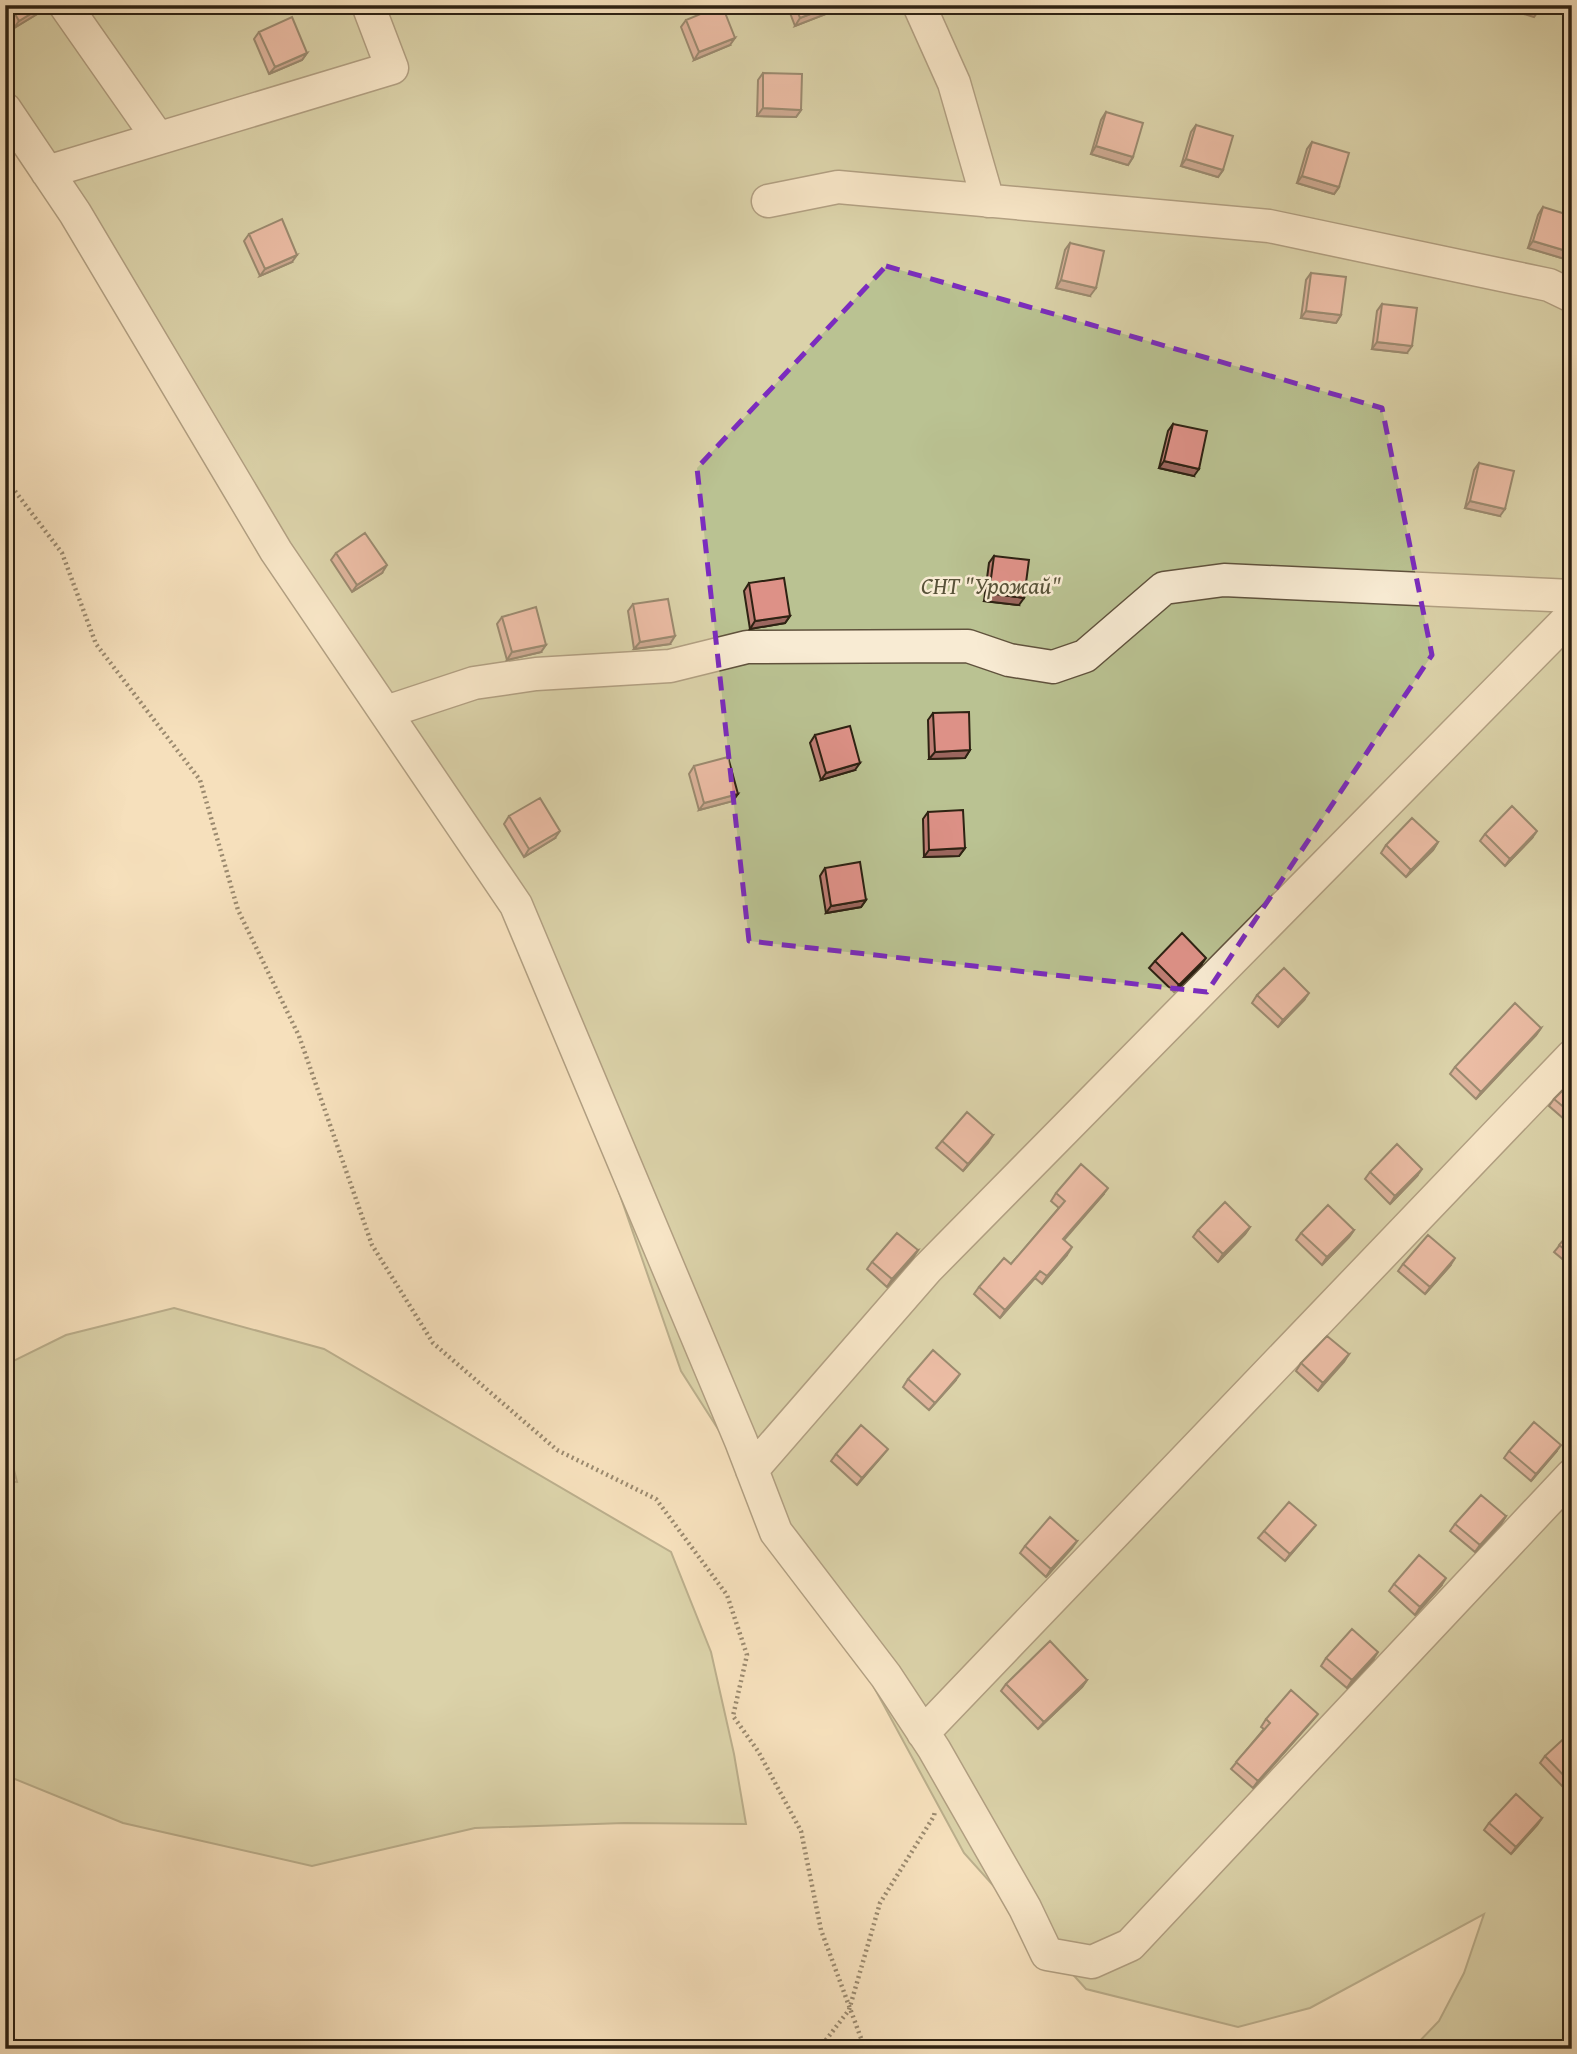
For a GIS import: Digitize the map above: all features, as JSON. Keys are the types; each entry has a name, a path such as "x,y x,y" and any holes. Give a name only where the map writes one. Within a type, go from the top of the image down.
{"lane":[{"path":"65,5 159,138"},
{"path":"47,172 392,68 368,5"},
{"path":"919,5 954,83 988,201"},
{"path":"5,109 75,213 276,551 516,905 776,1532 886,1676 923,1733 1025,1908 1047,1954 1092,1962 1130,1945 1565,1493"},
{"path":"768,201 838,187 1269,226 1549,285 1572,296"},
{"path":"386,712 474,684 536,674 670,666 747,647 968,646 1009,660 1053,667 1085,656 1164,589 1224,580 1572,596"},
{"path":"752,1470 927,1269 1572,615"},
{"path":"923,1733 1572,1056"}],"path":[{"path":"5,478 62,553 96,644 200,780 238,910 299,1036 372,1245 433,1343 557,1450 656,1499 727,1595 747,1655 733,1716 758,1751 801,1831 821,1930 865,2049"},
{"path":"819,2049 849,2010 880,1903 934,1816 942,1764"},
{"path":"5,2036 33,2049"}],"highlighted area":[{"path":"886,266 1382,408 1432,655 1207,992 749,941 697,468"}],"green space":[{"name":"СНТ \"Урожай\"","path":"5,5 1572,5 1572,2049 1412,2049 1439,2021 1464,1973 1484,1914 1310,2008 1238,2027 1086,1989 964,1853 824,1595 681,1371 534,947 5,118"},
{"path":"174,1308 324,1349 671,1552 711,1652 734,1754 746,1824 624,1823 475,1828 312,1866 123,1823 5,1775 5,1481 17,1482 5,1434 5,1365 66,1335"}],"building":[{"path":"10,5 45,5 19,21"},
{"path":"722,5 735,38 699,52 686,20"},
{"path":"795,5 834,5 800,18"},
{"path":"1524,5 1540,5 1539,10"},
{"path":"292,17 307,53 275,67 259,32"},
{"path":"763,73 802,74 801,110 763,108"},
{"path":"1106,112 1143,123 1133,157 1096,146"},
{"path":"1196,125 1233,136 1223,170 1186,159"},
{"path":"1312,142 1349,153 1339,187 1302,176"},
{"path":"1543,207 1572,216 1570,252 1533,241"},
{"path":"282,219 297,255 265,269 249,234"},
{"path":"1070,243 1104,251 1096,288 1061,280"},
{"path":"1311,273 1346,277 1341,315 1306,311"},
{"path":"1382,304 1417,308 1412,346 1377,342"},
{"path":"1173,424 1207,431 1199,469 1164,461"},
{"path":"1479,463 1514,471 1505,509 1470,501"},
{"path":"365,533 387,565 357,585 336,553"},
{"path":"994,556 1029,560 1024,598 989,593"},
{"path":"784,578 790,616 755,621 749,583"},
{"path":"668,599 675,636 640,642 633,604"},
{"path":"536,607 546,645 512,652 502,617"},
{"path":"969,712 970,750 935,752 933,713"},
{"path":"850,726 860,763 826,773 815,735"},
{"path":"728,757 738,794 704,803 694,766"},
{"path":"540,798 560,831 529,849 509,816"},
{"path":"1512,806 1537,831 1510,859 1485,834"},
{"path":"963,810 965,848 929,850 928,812"},
{"path":"1412,818 1438,842 1411,870 1386,845"},
{"path":"860,862 866,900 831,906 825,868"},
{"path":"1182,933 1206,958 1179,985 1155,961"},
{"path":"1284,968 1309,993 1283,1020 1257,995"},
{"path":"1515,1003 1541,1028 1481,1092 1455,1067"},
{"path":"1572,1081 1572,1114 1554,1099"},
{"path":"967,1112 993,1135 968,1164 942,1141"},
{"path":"1397,1144 1422,1169 1395,1196 1370,1172"},
{"path":"1081,1164 1108,1188 1063,1239 1072,1247 1047,1276 1040,1271 1005,1310 979,1287 1004,1258 1011,1264 1065,1201 1056,1193"},
{"path":"1225,1202 1250,1227 1223,1254 1198,1230"},
{"path":"1328,1205 1354,1230 1327,1257 1301,1233"},
{"path":"1572,1230 1572,1255 1559,1245"},
{"path":"897,1233 918,1250 892,1279 872,1262"},
{"path":"1428,1235 1455,1258 1430,1287 1403,1264"},
{"path":"1327,1336 1349,1354 1323,1383 1301,1363"},
{"path":"933,1350 960,1374 935,1403 908,1379"},
{"path":"1534,1422 1561,1445 1536,1474 1509,1451"},
{"path":"861,1425 888,1449 862,1478 836,1454"},
{"path":"1481,1495 1506,1516 1480,1545 1455,1524"},
{"path":"1289,1502 1316,1525 1290,1554 1264,1531"},
{"path":"1050,1517 1077,1541 1051,1569 1025,1546"},
{"path":"1419,1555 1446,1578 1420,1607 1394,1584"},
{"path":"1352,1629 1378,1652 1352,1680 1326,1658"},
{"path":"1050,1641 1087,1680 1044,1722 1006,1684"},
{"path":"1291,1690 1318,1714 1258,1781 1236,1762 1270,1723 1266,1719"},
{"path":"1572,1731 1572,1780 1570,1782 1545,1756"},
{"path":"1516,1794 1542,1818 1516,1847 1489,1823"}]}
